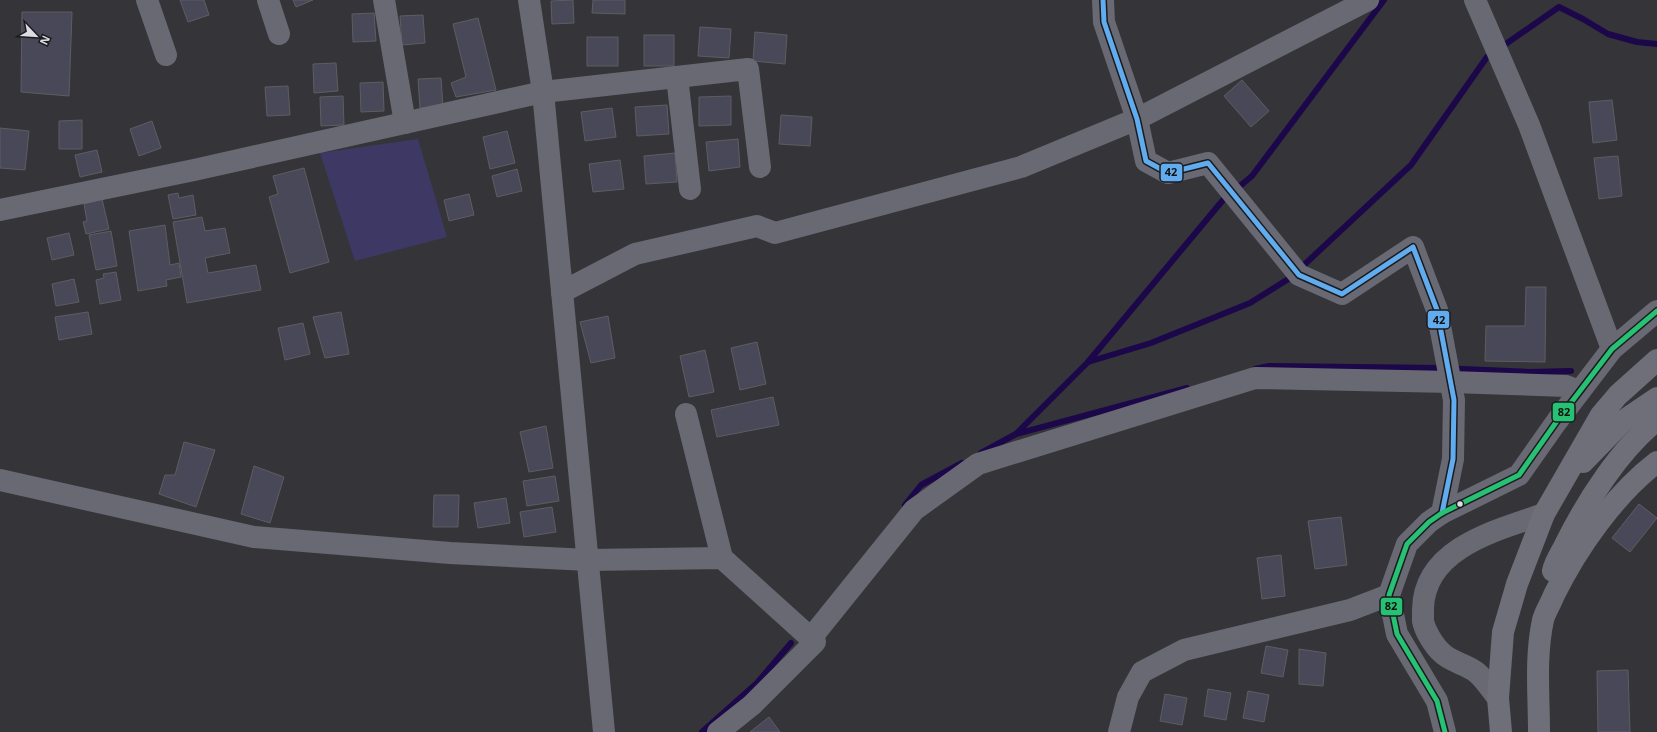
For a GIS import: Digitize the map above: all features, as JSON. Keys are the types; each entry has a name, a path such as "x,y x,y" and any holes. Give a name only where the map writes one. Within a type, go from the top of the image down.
{"highway":[{"path":"1501,732 1498,698 1503,632 1517,584 1544,514 1601,415 1618,395 1657,360"},
{"path":"1562,485 1623,421 1657,398"},
{"path":"1539,732 1539,649 1543,618 1554,568 1580,515 1618,460 1644,430 1657,420"},
{"path":"1543,618 1575,558 1603,517 1643,473 1657,462"}],"street":[{"path":"147,0 166,55"},
{"path":"268,0 279,34"},
{"path":"384,0 404,123"},
{"path":"529,0 543,92 604,732"},
{"path":"1103,0 1104,22 1137,119 1146,161 1168,173 1208,163 1293,268 1342,294 1413,247 1437,310 1454,400 1453,459 1442,513"},
{"path":"562,292 635,254 757,226 775,233 1021,167 1137,119 1368,0"},
{"path":"1475,0 1529,125 1612,349"},
{"path":"0,210 194,170 543,92 748,69 760,167"},
{"path":"677,77 690,188"},
{"path":"1445,732 1437,701 1397,634 1389,595 1407,544 1429,522 1442,513 1519,475 1612,349 1657,311"},
{"path":"811,638 914,510 978,464 1255,378 1451,381 1566,386 1580,391"},
{"path":"686,414 722,558 815,642 752,705 718,732"},
{"path":"0,480 254,537 450,553 588,560 722,558"},
{"path":"1498,698 1477,672 1442,653 1429,635 1423,621 1424,598 1431,577 1442,562 1458,549 1497,530 1544,514"},
{"path":"1119,732 1128,697 1142,672 1184,650 1350,610 1389,595"}],"shaded area":[{"path":"418,139 447,237 355,261 320,153"}],"building":[{"path":"180,0 204,0 209,15 188,22"},
{"path":"293,0 313,0 296,7"},
{"path":"573,0 574,23 552,24 551,1"},
{"path":"593,0 625,0 625,14 592,13"},
{"path":"22,12 72,12 69,96 21,92"},
{"path":"374,13 376,41 353,42 352,14"},
{"path":"423,15 425,43 402,45 400,16"},
{"path":"478,18 496,90 456,97 451,83 466,77 453,24"},
{"path":"700,27 731,29 729,58 698,56"},
{"path":"755,32 787,35 785,64 753,61"},
{"path":"644,35 674,35 674,66 644,66"},
{"path":"587,37 618,37 618,66 587,66"},
{"path":"336,63 338,91 314,93 313,64"},
{"path":"441,78 443,107 420,108 418,79"},
{"path":"1242,80 1269,111 1251,127 1224,96"},
{"path":"383,82 384,111 361,112 360,83"},
{"path":"288,86 290,115 267,116 265,87"},
{"path":"343,96 344,125 321,126 320,97"},
{"path":"731,96 731,125 699,126 699,97"},
{"path":"1612,100 1617,140 1593,143 1589,102"},
{"path":"667,105 669,134 637,136 635,107"},
{"path":"612,108 616,137 585,141 581,112"},
{"path":"781,115 812,117 810,146 779,144"},
{"path":"82,120 82,149 59,149 59,121"},
{"path":"152,121 161,148 139,156 130,129"},
{"path":"0,128 29,131 25,170 0,168"},
{"path":"507,131 515,163 490,169 483,137"},
{"path":"738,139 740,167 709,171 706,142"},
{"path":"97,150 102,172 80,177 75,155"},
{"path":"675,153 677,182 646,184 644,156"},
{"path":"1618,156 1622,196 1599,199 1594,158"},
{"path":"620,160 624,189 593,192 589,164"},
{"path":"304,168 329,262 290,273 269,197 278,194 273,176"},
{"path":"517,169 522,191 497,197 492,176"},
{"path":"178,193 179,198 193,195 196,215 173,219 168,195"},
{"path":"469,194 474,215 449,221 444,200"},
{"path":"102,199 109,229 86,234 83,222 87,221 84,204"},
{"path":"202,217 205,231 225,228 230,253 205,258 208,273 256,265 261,290 187,303 173,222"},
{"path":"165,225 170,265 179,263 181,277 166,280 167,286 138,291 129,231"},
{"path":"111,231 117,266 96,270 89,235"},
{"path":"69,233 74,255 52,260 47,238"},
{"path":"116,272 121,300 100,304 96,280 104,278 103,274"},
{"path":"74,279 79,302 56,306 52,284"},
{"path":"1526,287 1546,287 1545,362 1485,361 1486,326 1525,326"},
{"path":"88,312 92,334 59,340 55,317"},
{"path":"341,312 349,354 325,358 313,317"},
{"path":"608,316 615,358 591,363 580,322"},
{"path":"303,323 310,354 285,360 278,328"},
{"path":"757,342 766,384 740,390 731,348"},
{"path":"705,350 714,392 689,397 680,356"},
{"path":"773,397 779,425 717,437 711,410"},
{"path":"546,426 553,468 529,472 520,432"},
{"path":"184,442 215,450 196,507 159,494 165,475 175,475"},
{"path":"254,466 284,477 270,523 241,514"},
{"path":"555,476 559,501 527,506 523,481"},
{"path":"434,495 459,495 458,527 433,527"},
{"path":"506,498 510,523 478,528 474,503"},
{"path":"1639,504 1657,518 1630,552 1612,538"},
{"path":"552,507 556,532 524,537 520,512"},
{"path":"1341,517 1347,565 1315,569 1308,521"},
{"path":"1281,555 1285,596 1262,599 1257,558"},
{"path":"1266,646 1288,650 1283,677 1261,673"},
{"path":"1299,649 1326,653 1323,686 1299,684"},
{"path":"1628,670 1630,732 1598,732 1597,671"},
{"path":"1208,689 1231,693 1226,720 1204,716"},
{"path":"1248,691 1269,695 1264,722 1243,718"},
{"path":"1165,694 1187,698 1182,725 1160,721"},
{"path":"769,717 780,732 750,732"}],"waterway":[{"path":"1017,433 1088,362 1223,200 1252,176 1384,0"},
{"path":"1500,48 1559,7 1608,34 1637,42 1657,44"},
{"path":"1088,362 1151,343 1250,303 1290,278 1411,165 1487,57 1493,53"},
{"path":"1255,369 1269,366 1440,368 1529,372 1571,371"},
{"path":"981,453 1016,434 1187,388"},
{"path":"905,505 921,485 962,463"},
{"path":"702,732 757,683 791,643"}],"transit line":[{"name":"42","path":"1103,0 1104,22 1137,119 1146,161 1168,173 1208,163 1299,275 1342,294 1413,247 1437,310 1454,400 1453,459 1442,513"},
{"name":"82","path":"1445,732 1437,701 1397,634 1389,595 1407,544 1429,522 1442,513 1519,475 1557,421 1612,349 1657,311"}]}
